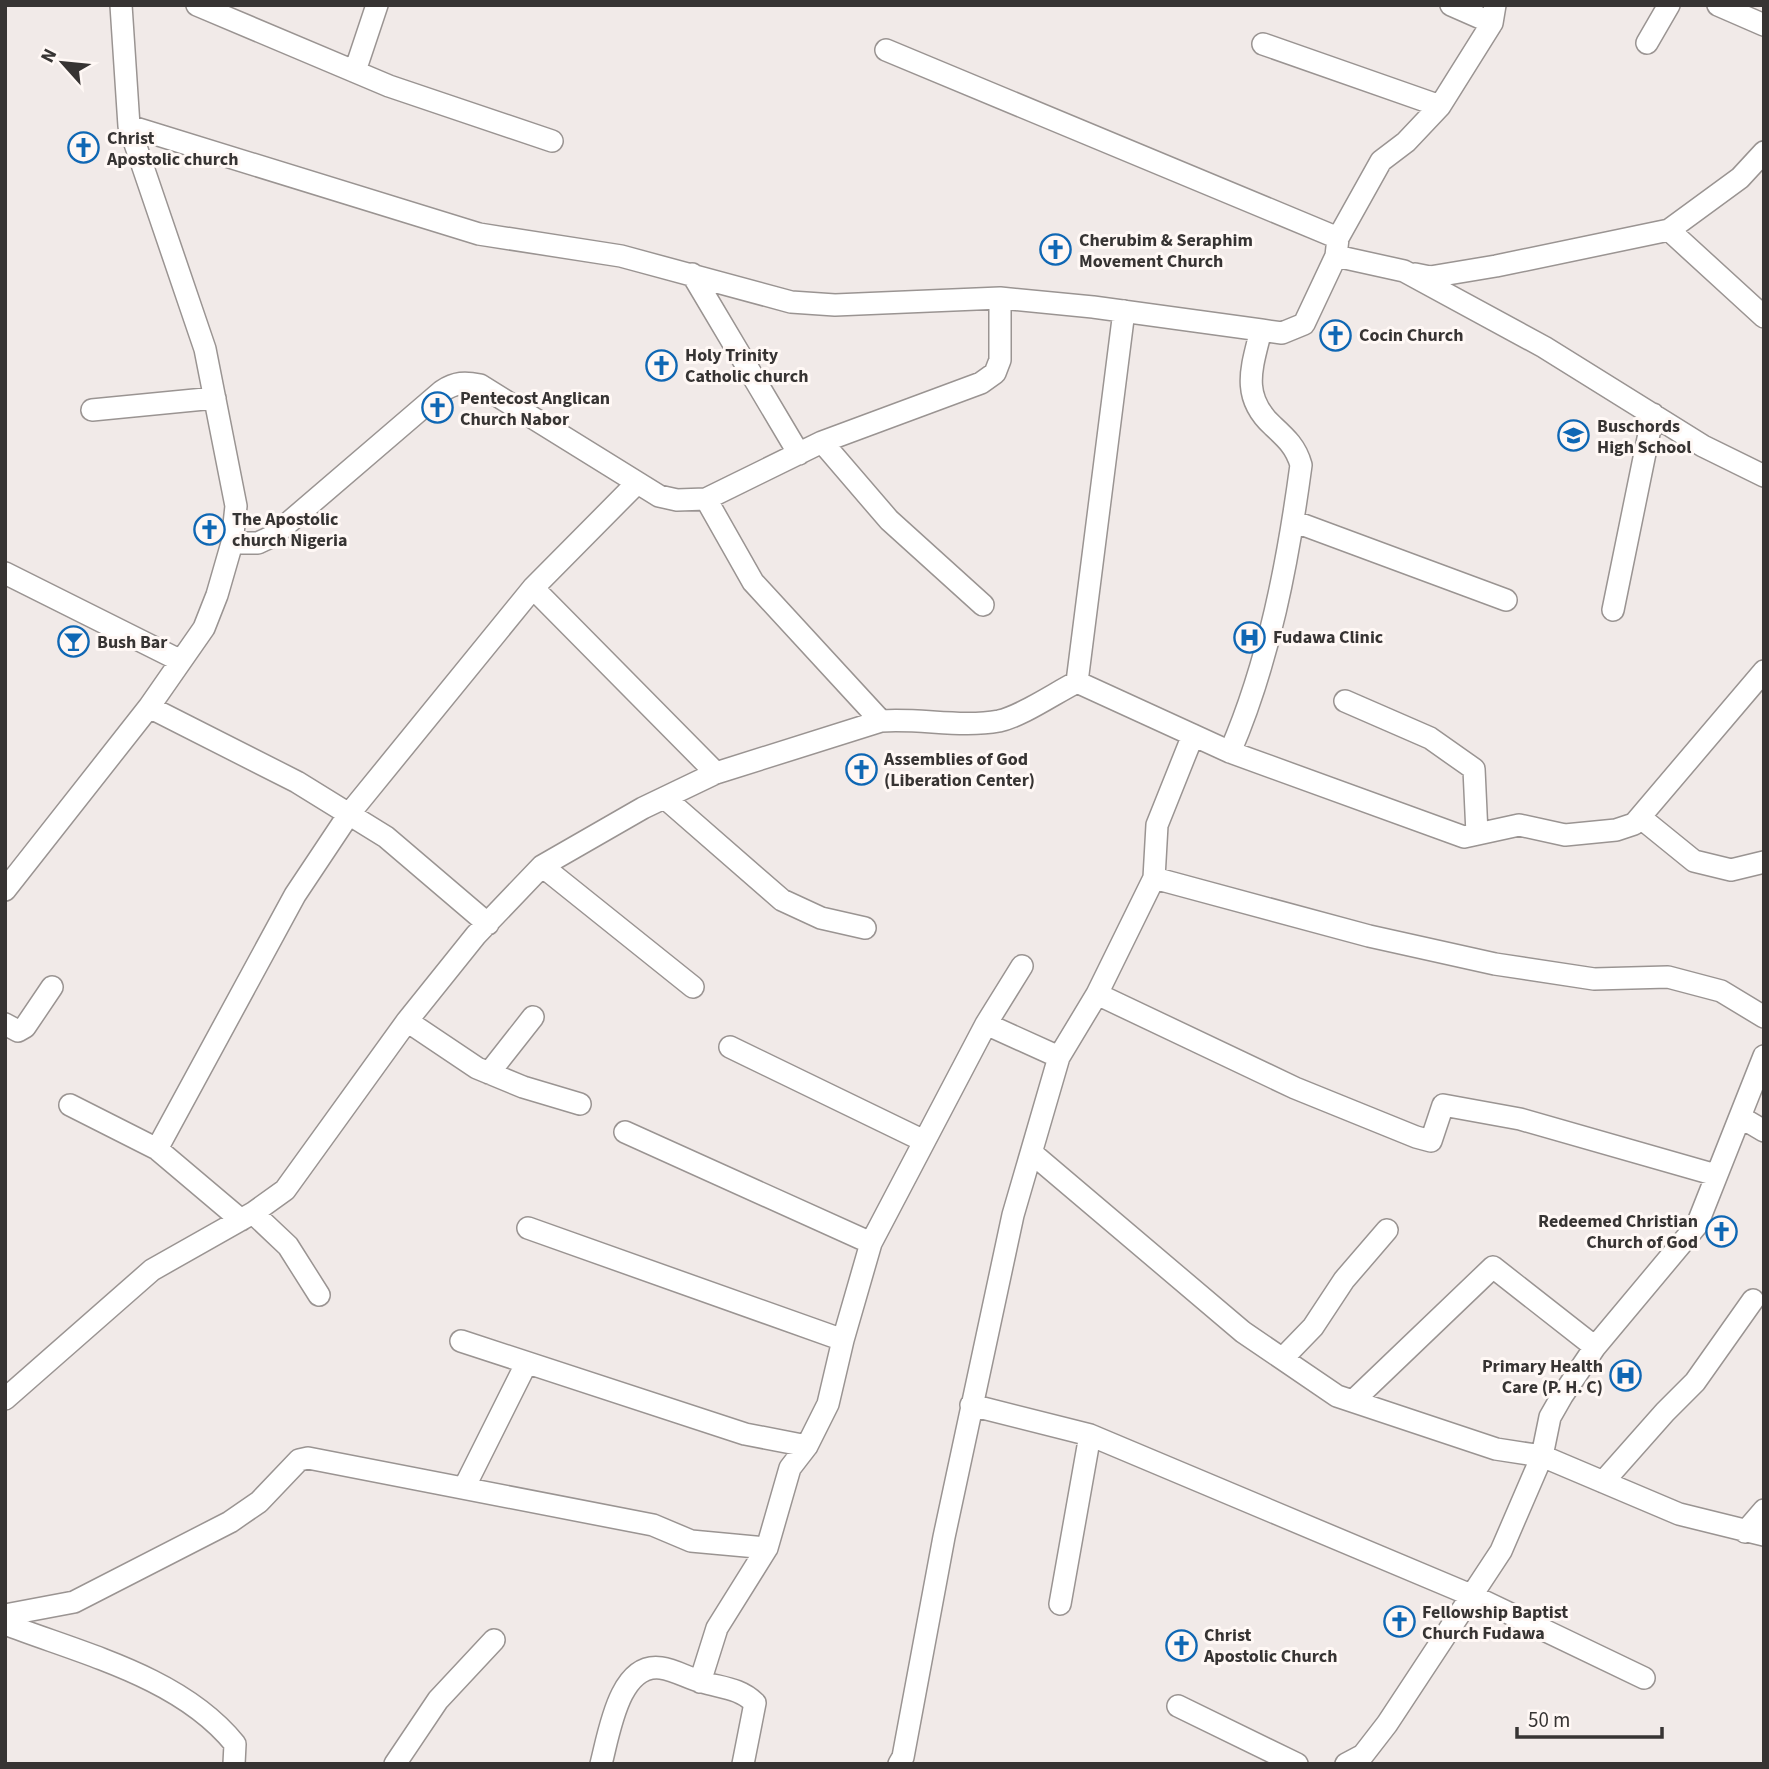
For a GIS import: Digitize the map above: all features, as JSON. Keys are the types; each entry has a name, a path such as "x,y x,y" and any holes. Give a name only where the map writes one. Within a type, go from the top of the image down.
{"street":[{"path":"5,890 149,707 179,660 204,628 218,595 232,543 236,506 205,349 129,126 121,5"},
{"path":"197,5 389,86 552,141"},
{"path":"355,71 377,5"},
{"path":"129,126 479,234 621,256 791,302 1000,298 1124,311 1282,333 1304,324 1337,247 1381,161 1406,142 1440,106 1493,14 1451,5"},
{"path":"1647,43 1669,5"},
{"path":"1718,5 1764,25"},
{"path":"1263,44 1440,106"},
{"path":"886,50 1337,247 1430,277 1612,244 1669,230 1740,178 1764,152"},
{"path":"1669,230 1764,317"},
{"path":"1405,271 1544,346 1703,446 1764,477"},
{"path":"692,274 799,454"},
{"path":"232,543 258,543 273,536 453,384 466,382 480,385 659,496 677,500 706,499 822,442 981,383 995,373 1000,360 1000,298"},
{"path":"1077,682 1124,311"},
{"path":"1230,752 1248,713 1279,596 1301,465 1296,449 1266,419 1251,392 1261,330"},
{"path":"92,410 215,398"},
{"path":"1613,610 1653,414"},
{"path":"822,442 889,520 983,605"},
{"path":"157,1149 295,895 349,814 533,588 636,484"},
{"path":"706,499 753,582 881,721"},
{"path":"1293,522 1506,600"},
{"path":"5,573 179,660"},
{"path":"533,588 716,773"},
{"path":"1077,682 1230,752 1464,837 1519,825 1565,835 1616,830 1634,824 1764,671"},
{"path":"5,1399 152,1270 247,1217 285,1190 407,1021 488,924 542,866 665,797 716,773 881,721 906,719 969,724 1002,721 1077,682"},
{"path":"1345,701 1430,738 1474,769 1477,834"},
{"path":"149,707 297,782 386,837 488,924"},
{"path":"899,1764 904,1757 971,1405 1013,1215 1033,1154 1059,1056 1097,993 1154,878 1157,825 1193,735"},
{"path":"665,797 782,900 821,918 865,928"},
{"path":"1641,818 1694,861 1731,870 1764,862"},
{"path":"542,866 693,987"},
{"path":"1154,878 1369,936 1495,964 1594,979 1668,977 1721,991 1764,1017"},
{"path":"700,1682 717,1628 767,1548 790,1468 807,1446 828,1404 871,1243 986,1024 1022,967"},
{"path":"5,1024 18,1031 25,1027 52,986"},
{"path":"1097,993 1295,1088 1416,1137 1431,1141 1443,1105 1520,1119 1716,1175"},
{"path":"489,1073 533,1017"},
{"path":"407,1021 489,1073 523,1087 580,1104"},
{"path":"986,1024 1059,1056"},
{"path":"730,1047 924,1141"},
{"path":"1349,1764 1363,1755 1387,1724 1474,1596 1501,1550 1542,1456 1550,1417 1595,1347 1697,1225 1742,1118 1764,1056"},
{"path":"70,1105 157,1149 288,1246 319,1295"},
{"path":"1742,1118 1764,1131"},
{"path":"625,1132 871,1243"},
{"path":"1033,1154 1243,1332 1337,1396 1496,1450 1542,1456 1679,1514 1754,1533 1764,1510"},
{"path":"528,1228 843,1340"},
{"path":"1283,1358 1313,1327 1344,1280 1387,1230"},
{"path":"1353,1401 1493,1268 1595,1347"},
{"path":"1603,1482 1695,1382 1753,1300"},
{"path":"461,1341 745,1434 807,1446"},
{"path":"464,1488 526,1364"},
{"path":"971,1405 1090,1435 1474,1596 1644,1678"},
{"path":"1060,1604 1090,1435"},
{"path":"5,1615 74,1602 230,1522 259,1502 299,1460 321,1459 653,1525 691,1541 767,1548"},
{"path":"5,1624 131,1672 194,1705 223,1728 235,1744 234,1764"},
{"path":"395,1764 438,1700 494,1640"},
{"path":"601,1764 618,1702 631,1678 643,1668 659,1668 700,1682 745,1692 755,1703 743,1764"},
{"path":"1178,1706 1297,1764"}],"place":[{"name":"Christ Apostolic church","path":"84,148"},
{"name":"Cherubim & Seraphim Movement Church","path":"1056,250"},
{"name":"Cocin Church","path":"1336,335"},
{"name":"Holy Trinity Catholic church","path":"662,365"},
{"name":"Pentecost Anglican Church Nabor","path":"437,408"},
{"name":"Buschords High School","path":"1574,436"},
{"name":"The Apostolic church Nigeria","path":"209,529"},
{"name":"Fudawa Clinic","path":"1250,637"},
{"name":"Bush Bar","path":"74,642"},
{"name":"Assemblies of God (Liberation Center)","path":"861,769"},
{"name":"Redeemed Christian Church of God","path":"1721,1231"},
{"name":"Primary Health Care (P. H. C)","path":"1626,1376"},
{"name":"Fellowship Baptist Church Fudawa","path":"1399,1622"},
{"name":"Christ Apostolic Church","path":"1181,1645"}]}
